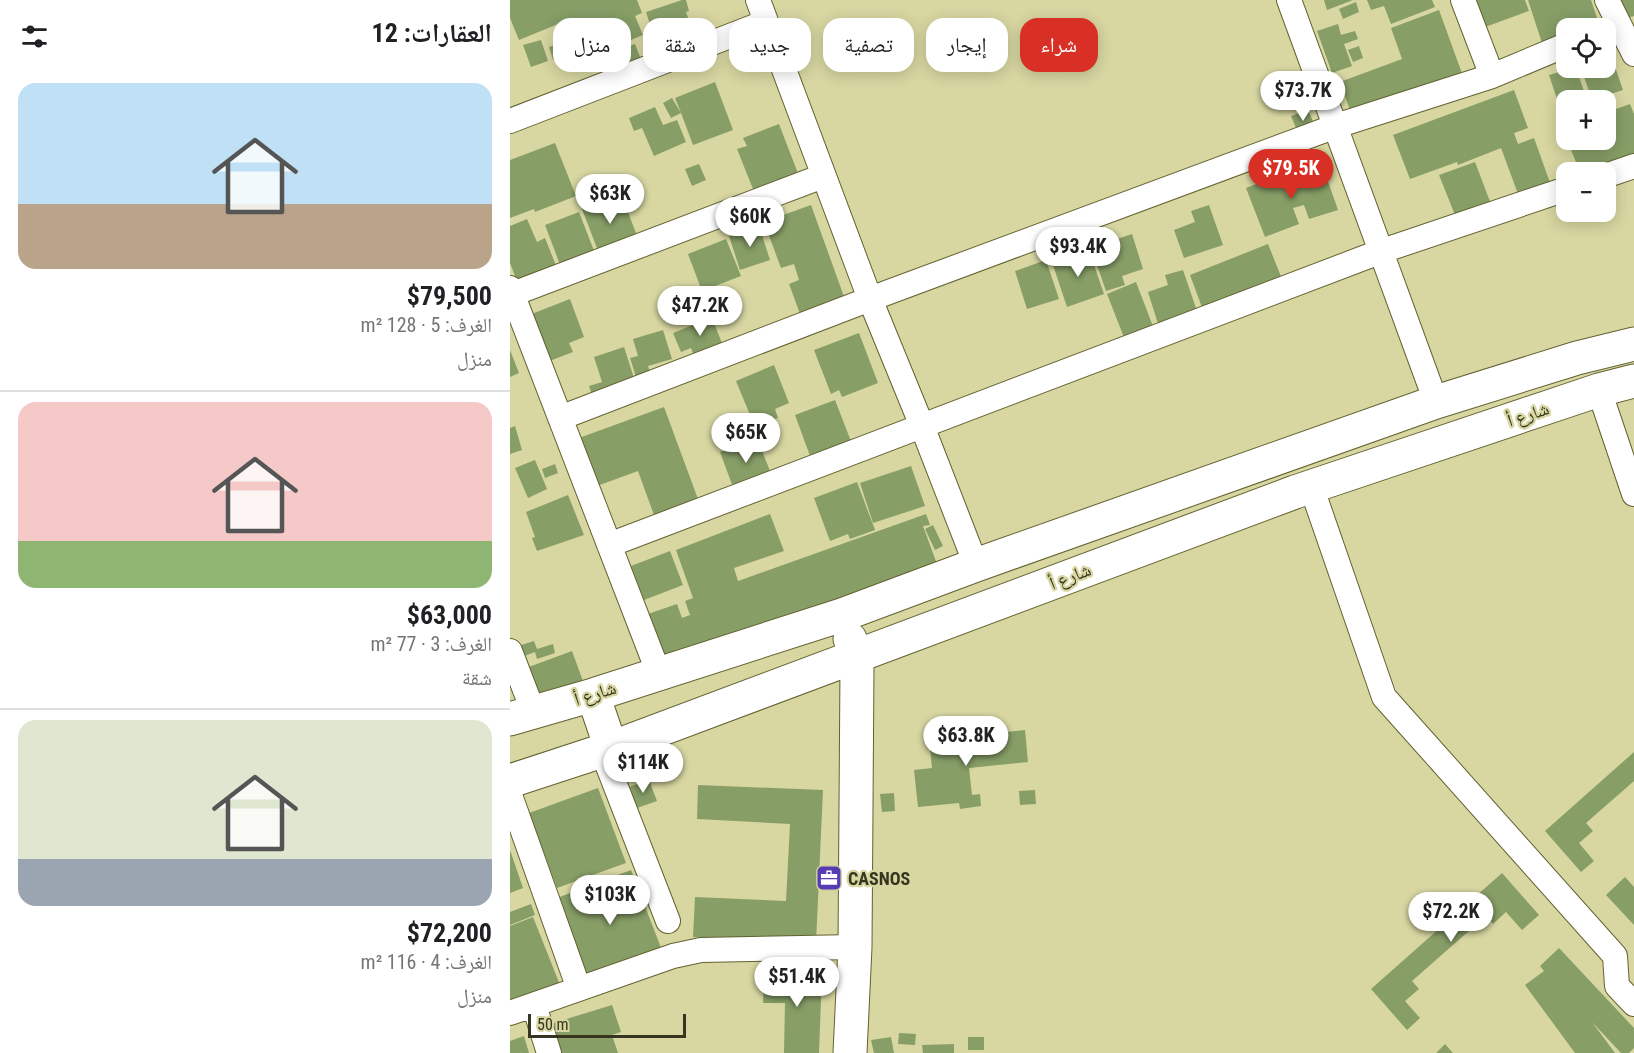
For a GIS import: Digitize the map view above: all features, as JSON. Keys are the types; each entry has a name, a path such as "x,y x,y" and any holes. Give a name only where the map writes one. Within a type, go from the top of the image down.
{"street":[{"path":"1289,0 1436,402"},
{"path":"1463,0 1492,76"},
{"path":"1607,0 1634,54"},
{"path":"510,121 762,11 870,299 976,565"},
{"path":"560,418 870,299 1336,126 1492,76 1556,49"},
{"path":"1616,172 1634,166"},
{"path":"658,674 511,292 823,176"},
{"path":"609,545 1382,251 1556,192"},
{"name":"شارع أ","path":"521,715 593,695 842,615 976,565 1436,402 1577,358 1634,344"},
{"name":"شارع أ","path":"510,781 607,750 1311,486 1599,390 1634,381"},
{"path":"1599,390 1634,494"},
{"path":"1311,486 1384,698 1624,958 1617,986 1634,1004"},
{"path":"842,615 857,657 855,947 850,1053"},
{"path":"510,651 521,715"},
{"path":"593,695 607,750 668,921"},
{"path":"510,795 579,989"},
{"path":"510,1013 673,956 701,950 855,947"},
{"path":"534,1005 549,1053"}],"building":[{"path":"510,0 637,0 642,13 635,16 643,35 631,40 631,18 553,18 553,26 519,40 510,18"},
{"path":"682,0 686,0 689,11 686,12 688,18 648,18 646,12"},
{"path":"1324,0 1353,0 1327,10"},
{"path":"1367,0 1432,0 1435,7 1391,24 1384,6 1371,10"},
{"path":"1466,0 1525,0 1529,11 1477,30"},
{"path":"1528,0 1591,0 1597,18 1556,18 1556,38 1542,43"},
{"path":"1621,0 1634,0 1634,16 1627,18"},
{"path":"1356,2 1359,12 1343,19 1339,9"},
{"path":"1439,10 1463,76 1352,116 1340,82 1402,59 1391,28"},
{"path":"1338,24 1341,35 1355,31 1358,39 1344,44 1352,66 1332,73 1317,31"},
{"path":"541,40 548,61 531,67 523,45"},
{"path":"635,44 642,62 631,66 631,45"},
{"path":"553,46 553,60 549,47"},
{"path":"1359,46 1363,58 1353,62 1348,50"},
{"path":"1616,70 1623,90 1616,92 1616,90 1589,90 1584,78 1616,78"},
{"path":"1556,73 1556,78 1579,78 1584,90 1556,90 1556,96 1549,75"},
{"path":"715,82 733,130 693,145 675,98"},
{"path":"1514,90 1528,128 1514,133 1518,144 1534,138 1553,191 1521,202 1501,148 1458,165 1457,162 1410,179 1393,135"},
{"path":"672,98 681,113 671,118 663,103"},
{"path":"1630,104 1634,114 1634,156 1616,163 1576,162 1571,150 1616,150 1616,109"},
{"path":"655,107 663,125 677,120 686,142 654,156 642,128 634,131 629,118"},
{"path":"1308,110 1316,128 1299,135 1291,116"},
{"path":"779,124 799,176 755,194 737,149 747,146 743,138"},
{"path":"555,143 576,196 535,212 534,209 510,218 510,160"},
{"path":"1475,162 1494,212 1459,225 1439,175"},
{"path":"699,164 706,180 692,186 685,169"},
{"path":"1323,167 1338,210 1309,219 1304,205 1293,208 1299,224 1265,237 1246,188 1280,175 1288,196 1284,181"},
{"path":"621,194 639,241 600,256 582,209"},
{"path":"811,205 847,305 803,322 789,284 799,280 794,264 781,268 764,222"},
{"path":"1209,205 1223,245 1184,258 1174,230 1195,222 1191,211"},
{"path":"579,212 596,256 562,270 545,225"},
{"path":"527,219 537,242 545,238 557,268 518,284 510,263 510,226"},
{"path":"759,226 770,260 740,270 729,236"},
{"path":"1132,234 1143,269 1122,276 1125,285 1106,291 1091,248"},
{"path":"726,239 741,276 702,291 688,254"},
{"path":"1268,244 1282,279 1203,310 1190,275"},
{"path":"1089,250 1104,294 1067,307 1052,262"},
{"path":"1046,260 1059,299 1027,309 1015,271"},
{"path":"1183,270 1199,317 1160,330 1148,292 1168,285 1165,275"},
{"path":"1136,282 1154,329 1125,340 1107,294"},
{"path":"570,299 584,337 569,343 573,352 547,362 529,315"},
{"path":"709,310 725,351 696,362 691,348 681,352 673,333 693,325 690,317"},
{"path":"663,330 672,359 648,366 652,378 638,383 630,358 638,356 633,339"},
{"path":"859,333 878,383 842,397 839,390 831,394 814,350"},
{"path":"624,347 635,381 594,402 589,386 602,382 594,357"},
{"path":"510,350 519,373 510,377"},
{"path":"774,365 789,403 775,409 778,418 755,427 736,381"},
{"path":"835,400 854,449 813,464 795,415"},
{"path":"664,407 702,510 658,526 638,471 597,486 579,438"},
{"path":"515,426 522,450 510,454 510,428"},
{"path":"757,438 772,476 734,490 720,452"},
{"path":"535,460 547,489 528,498 515,468"},
{"path":"555,464 558,473 545,478 542,469"},
{"path":"911,466 925,506 873,523 860,483"},
{"path":"857,482 875,530 850,539 848,534 830,541 814,498"},
{"path":"568,495 584,535 537,551 532,538 535,537 526,512"},
{"path":"770,514 784,551 734,568 738,581 926,514 930,525 923,526 937,564 662,663 645,615 677,604 682,618 690,615 685,601 693,598 676,550"},
{"path":"933,525 943,546 935,550 925,529"},
{"path":"670,551 683,585 644,600 631,566"},
{"path":"534,641 537,649 553,644 555,653 537,659 535,652 522,657 518,646"},
{"path":"572,651 583,681 537,698 526,668"},
{"path":"1025,730 1028,762 969,768 972,795 980,794 981,806 960,809 959,803 918,807 914,770 932,768 930,748 952,746 951,738"},
{"path":"1634,752 1634,781 1586,823 1593,831 1579,843 1594,861 1581,872 1545,831"},
{"path":"649,780 657,801 637,808 629,787"},
{"path":"698,785 823,790 816,943 693,937 695,897 786,901 790,824 697,819"},
{"path":"598,788 626,863 557,888 529,813"},
{"path":"1035,790 1036,804 1020,805 1019,791"},
{"path":"894,793 895,811 882,812 880,794"},
{"path":"510,850 523,888 510,893"},
{"path":"631,870 663,953 588,982 557,898"},
{"path":"1502,873 1539,915 1522,930 1506,912 1493,924 1486,916 1412,981 1419,989 1405,1001 1420,1018 1407,1030 1371,989"},
{"path":"1625,877 1634,887 1634,925 1606,895"},
{"path":"531,904 535,915 510,925 510,912"},
{"path":"533,917 560,985 510,1005 510,926"},
{"path":"1559,948 1634,1028 1634,1048 1629,1053 1621,1053 1592,1022 1615,1053 1575,1053 1525,985 1544,971 1540,966"},
{"path":"764,972 822,973 819,1053 784,1053 785,1003 763,1003"},
{"path":"612,1005 621,1032 612,1035 618,1053 556,1053 547,1025"},
{"path":"899,1033 916,1034 915,1045 898,1044"},
{"path":"524,1036 529,1053 510,1053 510,1041"},
{"path":"891,1037 894,1053 874,1053 871,1040"},
{"path":"968,1037 984,1037 984,1050 968,1050"},
{"path":"954,1044 954,1053 923,1053 922,1045"},
{"path":"1445,1044 1453,1053 1436,1053"}],"place":[{"name":"CASNOS","path":"829,878"}]}
